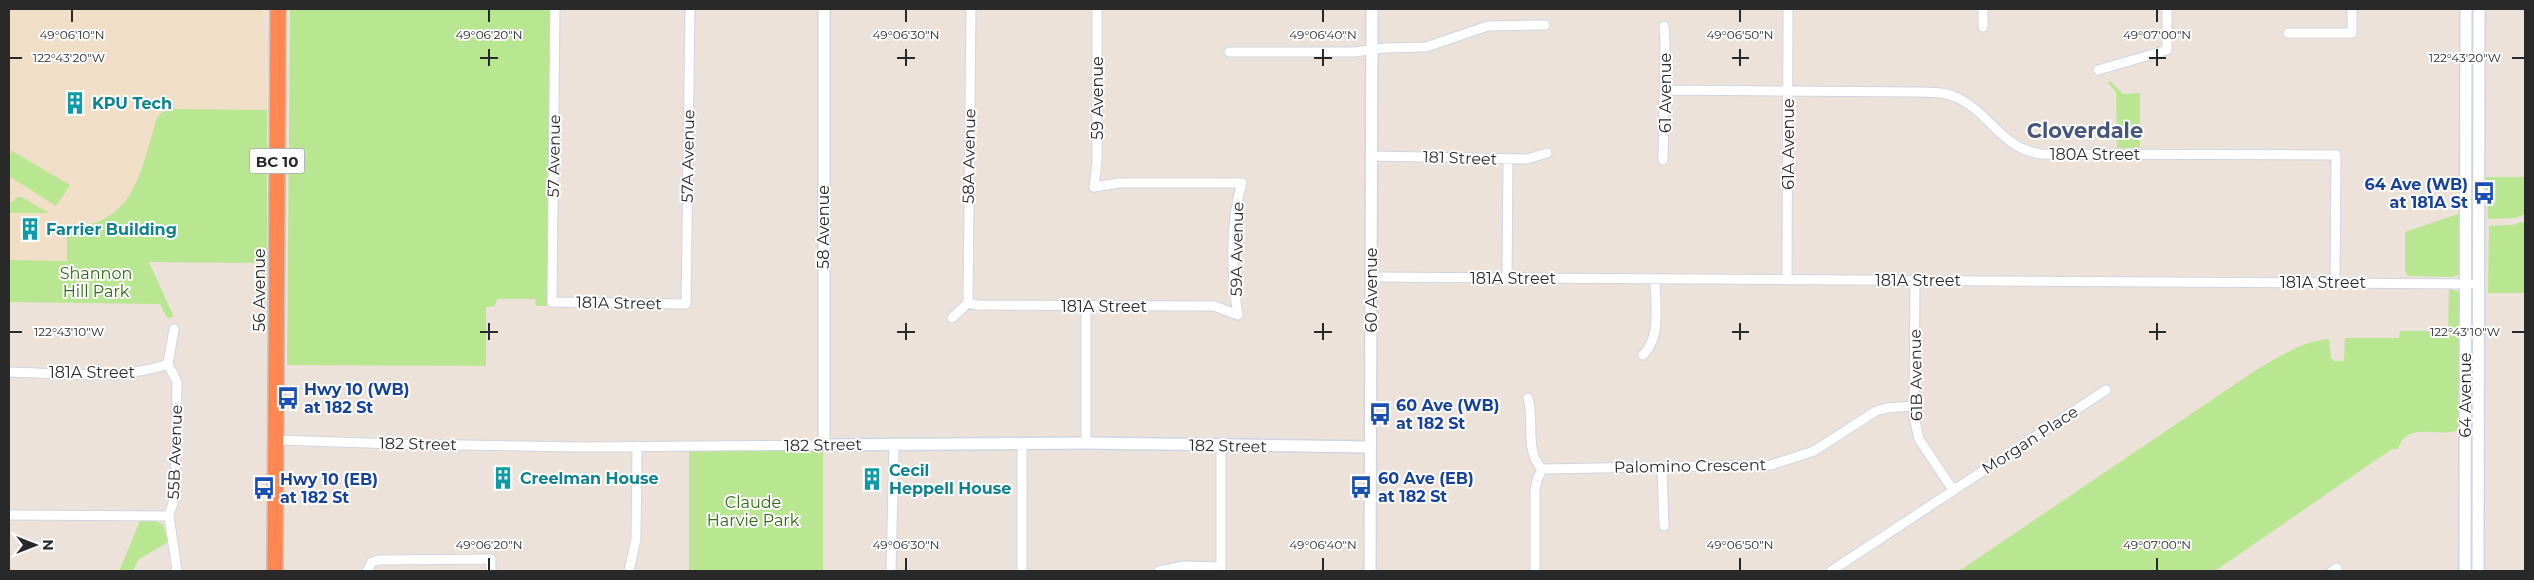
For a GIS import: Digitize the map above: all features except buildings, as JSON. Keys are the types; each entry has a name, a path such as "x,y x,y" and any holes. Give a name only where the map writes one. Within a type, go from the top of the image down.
{"highway":[{"name":"56 Avenue","path":"275,571 278,9"}],"main road":[{"name":"58 Avenue","path":"824,9 824,445"},
{"name":"60 Avenue","path":"1370,571 1372,9"},
{"name":"64 Avenue","path":"2465,571 2466,9"},
{"name":"64 Avenue","path":"2478,571 2479,9"},
{"name":"182 Street","path":"824,445 1370,446"}],"street":[{"name":"57 Avenue","path":"552,302 555,9"},
{"name":"57A Avenue","path":"686,304 690,9"},
{"name":"58A Avenue","path":"968,303 971,9"},
{"name":"59 Avenue","path":"1097,9 1097,162 1094,187 1118,182 1242,183"},
{"name":"61A Avenue","path":"1787,279 1788,9"},
{"path":"1983,27 1984,9"},
{"path":"2098,70 2167,50 2167,9"},
{"path":"2288,33 2352,34 2352,9"},
{"path":"1230,52 1354,52 1372,49 1426,47 1488,26 1545,25"},
{"name":"61 Avenue","path":"1664,26 1664,160"},
{"name":"180A Street","path":"1665,90 1948,94 1968,104 2014,145 2028,152 2041,154 2336,155 2335,282"},
{"name":"181 Street","path":"1371,156 1508,159 1534,158 1547,153"},
{"path":"1508,159 1508,278"},
{"name":"59A Avenue","path":"1238,314 1234,292 1235,205 1242,183"},
{"name":"181A Street","path":"1371,277 2478,284"},
{"path":"1643,354 1650,348 1655,335 1655,279"},
{"name":"61B Avenue","path":"1915,280 1914,406 1919,439 1953,490"},
{"name":"181A Street","path":"552,302 686,304"},
{"name":"181A Street","path":"968,303 1086,306 1214,306 1238,314"},
{"path":"952,318 968,303"},
{"path":"1086,306 1086,444"},
{"path":"168,364 174,329"},
{"name":"181A Street","path":"9,372 128,374 148,371 168,364"},
{"name":"55B Avenue","path":"168,364 177,382 175,496 169,516 177,571"},
{"name":"Morgan Place","path":"1832,571 2106,390"},
{"path":"1528,398 1532,410 1532,450 1542,469 1535,491 1536,571"},
{"name":"Palomino Crescent","path":"1542,469 1752,467 1787,462 1820,448 1876,411 1887,408 1914,406"},
{"name":"182 Street","path":"276,440 398,444 824,445"},
{"path":"1022,444 1022,571"},
{"path":"891,571 894,445"},
{"path":"629,571 636,539 637,446"},
{"path":"1159,571 1184,566 1221,569 1221,446"},
{"path":"1662,468 1664,526"},
{"path":"9,515 169,516"},
{"path":"368,569 379,560 491,559 491,571"}],"shaded area":[{"path":"9,9 263,9 267,110 176,109 157,118 144,166 129,199 115,212 86,226 67,261 9,260"}],"green space":[{"path":"290,9 552,9 549,302 546,306 536,306 535,299 497,299 495,306 486,307 486,366 287,365"},
{"path":"2110,81 2123,94 2140,93 2140,148 2117,148 2116,92 2108,83"},
{"name":"Shannon Hill Park","path":"176,109 267,110 267,263 149,262 174,317 167,318 160,304 9,302 9,260 67,261 67,228 90,224 108,217 121,206 132,192 139,175 157,118 162,112"},
{"path":"12,151 70,185 56,206 9,176 9,156"},
{"path":"2483,177 2525,177 2525,214 2516,218 2488,219 2487,189 2483,188"},
{"path":"18,197 49,213 9,213 9,204"},
{"path":"2461,213 2459,274 2453,277 2408,276 2405,271 2405,232"},
{"path":"2525,221 2525,293 2488,293 2489,226 2512,225"},
{"path":"2449,288 2460,293 2460,429 2444,433 2417,432 2409,435 2403,440 2398,449 2392,449 2215,571 1959,571 2256,370 2291,350 2319,340 2329,339 2331,358 2334,361 2344,361 2345,338 2399,338 2400,331 2448,331"},
{"name":"Claude Harvie Park","path":"823,449 823,571 689,571 689,451"},
{"path":"140,521 155,521 163,525 168,542 138,560 133,571 119,571"}],"place":[{"name":"KPU Tech","path":"75,103"},
{"name":"64 Ave (WB) at 181A St","path":"2484,193"},
{"name":"Farrier Building","path":"30,229"},
{"name":"Hwy 10 (WB) at 182 St","path":"288,398"},
{"name":"60 Ave (WB) at 182 St","path":"1380,414"},
{"name":"Creelman House","path":"503,478"},
{"name":"Cecil Heppell House","path":"872,479"},
{"name":"60 Ave (EB) at 182 St","path":"1361,487"},
{"name":"Hwy 10 (EB) at 182 St","path":"264,488"}],"district":[{"name":"Cloverdale","path":"2085,130"}]}
